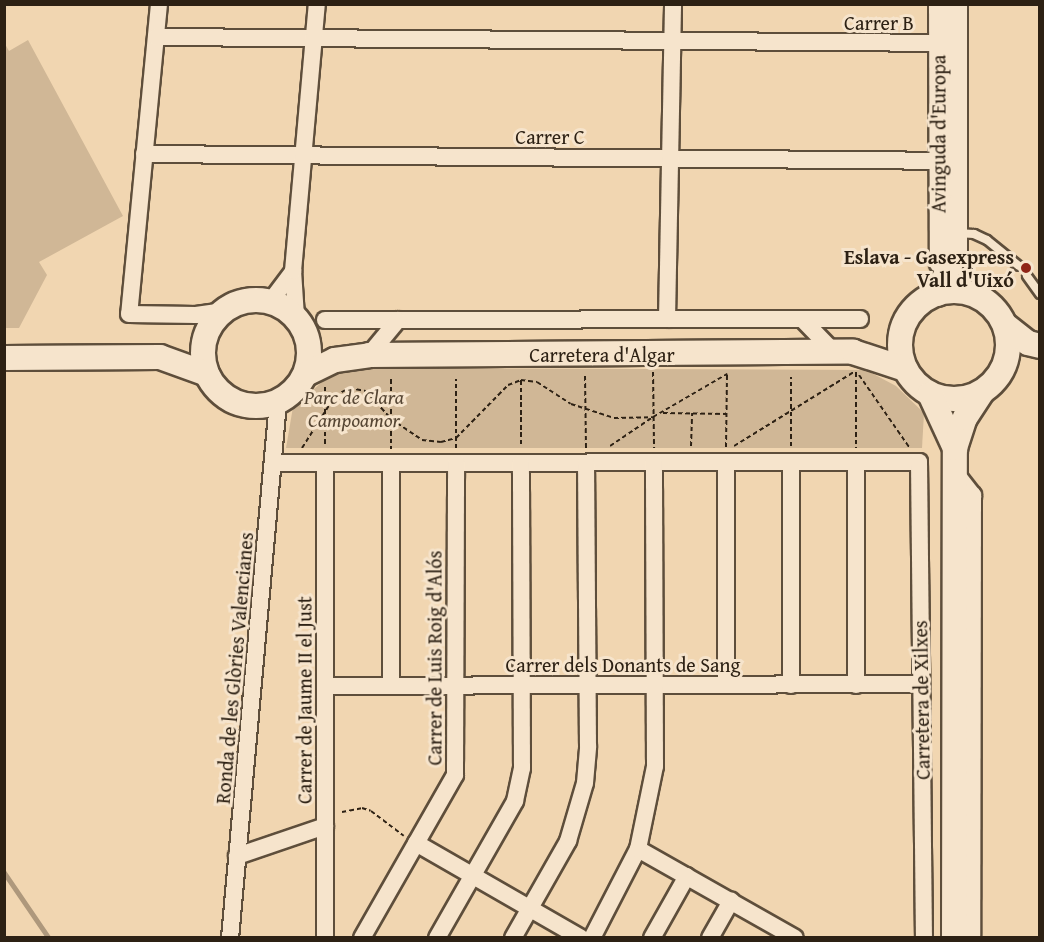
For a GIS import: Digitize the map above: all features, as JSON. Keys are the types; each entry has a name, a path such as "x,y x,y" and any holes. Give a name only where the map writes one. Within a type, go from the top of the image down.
{"main road":[{"name":"Avinguda d'Europa","path":"937,294 949,250 946,43 955,4"},
{"name":"Avinguda d'Europa","path":"949,250 978,296"},
{"path":"1040,346 1028,343 1005,325 994,309 978,296 951,291 923,300 904,324 900,347 906,369 930,394 947,399 981,393 1002,372 1040,356"},
{"path":"4,358 160,357 207,374 223,393 245,405 278,402 315,378 309,324 270,302 254,300 224,311 206,335 203,348 207,374"},
{"name":"Carretera d'Algar","path":"309,324 335,349 366,355"},
{"name":"Carretera d'Algar","path":"850,360 904,324"},
{"path":"1002,372 1008,357 1005,325"},
{"path":"160,357 206,335"},
{"name":"Carretera d'Algar","path":"315,378 335,360 366,355 850,360 906,369"},
{"name":"Carretera de Xilxes","path":"954,938 954,460 965,417 981,393"},
{"name":"Carretera de Xilxes","path":"930,394 954,460"}],"street":[{"path":"159,4 129,314 196,315 224,311"},
{"path":"309,324 293,271 317,4"},
{"path":"667,319 673,4"},
{"name":"Avinguda d'Europa","path":"937,4 946,43"},
{"name":"Carrer B","path":"156,37 946,43"},
{"name":"Carrer C","path":"144,154 946,161"},
{"name":"Avinguda d'Europa","path":"946,161 949,250"},
{"path":"270,302 293,271"},
{"name":"Carretera d'Algar","path":"802,319 850,360"},
{"name":"Carretera d'Algar","path":"309,324 398,320 860,319"},
{"path":"366,355 398,320"},
{"name":"Ronda de les Glòries Valencianes","path":"230,938 278,402"},
{"name":"Carretera de Xilxes","path":"954,460 972,495 972,938"},
{"path":"592,938 638,849 655,766 654,462"},
{"path":"726,462 726,685"},
{"path":"790,685 791,462"},
{"path":"856,462 856,685"},
{"path":"274,463 919,462"},
{"name":"Carretera de Xilxes","path":"919,462 924,938"},
{"name":"Carrer de Jaume II el Just","path":"325,463 325,938"},
{"path":"391,463 391,686"},
{"name":"Carrer de Luis Roig d'Alós","path":"362,938 455,775 456,463"},
{"path":"437,938 515,801 522,768 521,463"},
{"path":"513,938 568,841 585,783 588,685 586,463"},
{"name":"Carrer dels Donants de Sang","path":"325,686 920,684"},
{"path":"237,856 325,820"},
{"path":"417,841 581,938"},
{"path":"638,849 731,901 767,931 795,938"},
{"path":"652,938 687,876"},
{"path":"710,938 731,901"}],"lane":[{"path":"949,250 974,234 987,240 1019,266"},
{"path":"1027,276 1040,294"}],"path":[{"path":"586,463 653,417 727,374 726,451 791,411 850,360"},
{"path":"850,360 856,462"},
{"path":"850,360 919,462"},
{"path":"653,364 654,462"},
{"path":"585,376 586,463"},
{"path":"791,377 791,462"},
{"path":"315,378 325,411 325,463"},
{"path":"391,379 391,463"},
{"path":"456,379 456,463"},
{"path":"292,463 335,396 349,388 366,391 391,419 422,440 441,442 456,438 507,385 521,380 537,382 585,410 614,418 653,417"},
{"path":"521,380 521,463"},
{"path":"660,413 727,414"},
{"path":"691,448 692,413"},
{"path":"325,820 362,808 405,837 417,841"}],"green space":[{"path":"28,40 123,216 39,262 47,275 19,328 5,328 5,44 9,51"},
{"name":"Parc de Clara Campoamor","path":"349,368 866,370 896,386 924,413 922,448 286,448 293,407 335,371"}],"waterway":[{"path":"4,872 49,938"}],"place":[{"name":"Eslava - Gasexpress Vall d'Uixó","path":"1026,268"}]}
